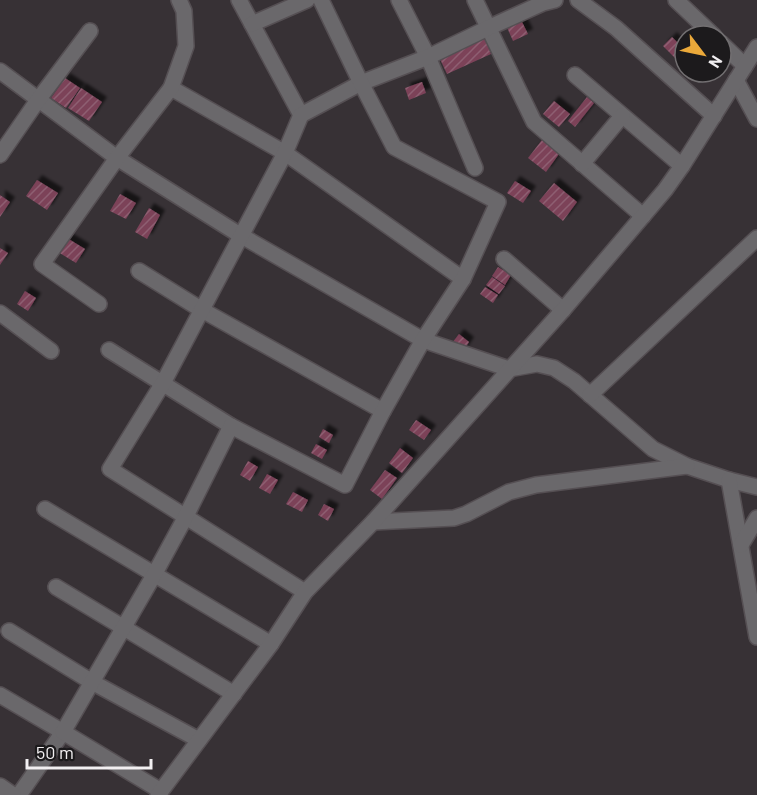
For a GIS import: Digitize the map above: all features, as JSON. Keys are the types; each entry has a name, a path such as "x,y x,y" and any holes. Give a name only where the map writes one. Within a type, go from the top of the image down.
{"street":[{"path":"99,304 42,264 117,158 171,88 186,46 184,11 179,0"},
{"path":"239,0 302,115"},
{"path":"252,24 308,0"},
{"path":"108,350 231,426 345,485 423,340 463,279 498,202 394,147 321,0"},
{"path":"399,0 428,57 475,168"},
{"path":"475,0 534,122 643,216"},
{"path":"579,0 616,28 714,116"},
{"path":"676,0 701,24"},
{"path":"304,592 110,469 163,383 285,153 302,115 361,83 428,57 546,1"},
{"path":"0,155 90,31"},
{"path":"0,695 159,793 271,645 304,592 373,522 563,310 643,216 682,166 757,47"},
{"path":"733,54 745,66"},
{"path":"0,71 117,158 240,235 423,340 509,369 537,364 554,368 574,381 653,449 687,466 729,480 757,486"},
{"path":"575,75 682,166"},
{"path":"736,81 757,119"},
{"path":"171,88 285,153 463,279"},
{"path":"582,164 622,116"},
{"path":"590,395 757,238"},
{"path":"504,259 563,310"},
{"path":"139,271 202,310 383,411"},
{"path":"0,313 51,351"},
{"path":"20,795 63,732 154,575 231,426"},
{"path":"373,522 454,518 509,492 536,485 687,466"},
{"path":"729,480 757,637"},
{"path":"45,509 271,645"},
{"path":"741,545 757,518"},
{"path":"56,587 234,694"},
{"path":"9,632 92,682 199,740"},
{"path":"0,786 13,795"}],"building":[{"path":"519,16 528,34 513,41 505,23"},
{"path":"484,36 491,54 447,74 439,57"},
{"path":"673,38 673,56 663,46"},
{"path":"65,78 80,88 66,108 51,98"},
{"path":"422,82 426,93 409,100 405,88"},
{"path":"81,88 102,102 89,121 68,108"},
{"path":"587,97 594,103 575,127 568,121"},
{"path":"554,101 570,114 559,127 543,114"},
{"path":"542,140 559,154 546,172 528,158"},
{"path":"37,180 58,193 47,210 26,196"},
{"path":"515,181 531,191 523,203 507,193"},
{"path":"554,183 577,202 563,221 539,201"},
{"path":"120,194 136,203 126,219 110,211"},
{"path":"0,195 10,202 0,217"},
{"path":"149,208 160,215 147,239 135,232"},
{"path":"67,238 85,249 76,263 58,252"},
{"path":"0,248 8,253 0,265"},
{"path":"498,267 511,275 505,285 492,276"},
{"path":"492,277 505,286 499,294 486,285"},
{"path":"485,287 498,295 493,303 480,294"},
{"path":"25,291 36,298 28,311 17,304"},
{"path":"459,334 469,342 463,351 452,343"},
{"path":"416,420 431,430 424,440 409,430"},
{"path":"323,429 333,435 329,443 319,437"},
{"path":"316,444 327,450 322,459 311,453"},
{"path":"400,448 413,458 402,473 389,463"},
{"path":"248,461 258,467 250,481 240,475"},
{"path":"385,470 397,478 382,499 370,490"},
{"path":"267,474 278,480 270,494 259,488"},
{"path":"293,492 308,500 302,512 286,504"},
{"path":"324,504 334,509 328,521 318,515"}]}
